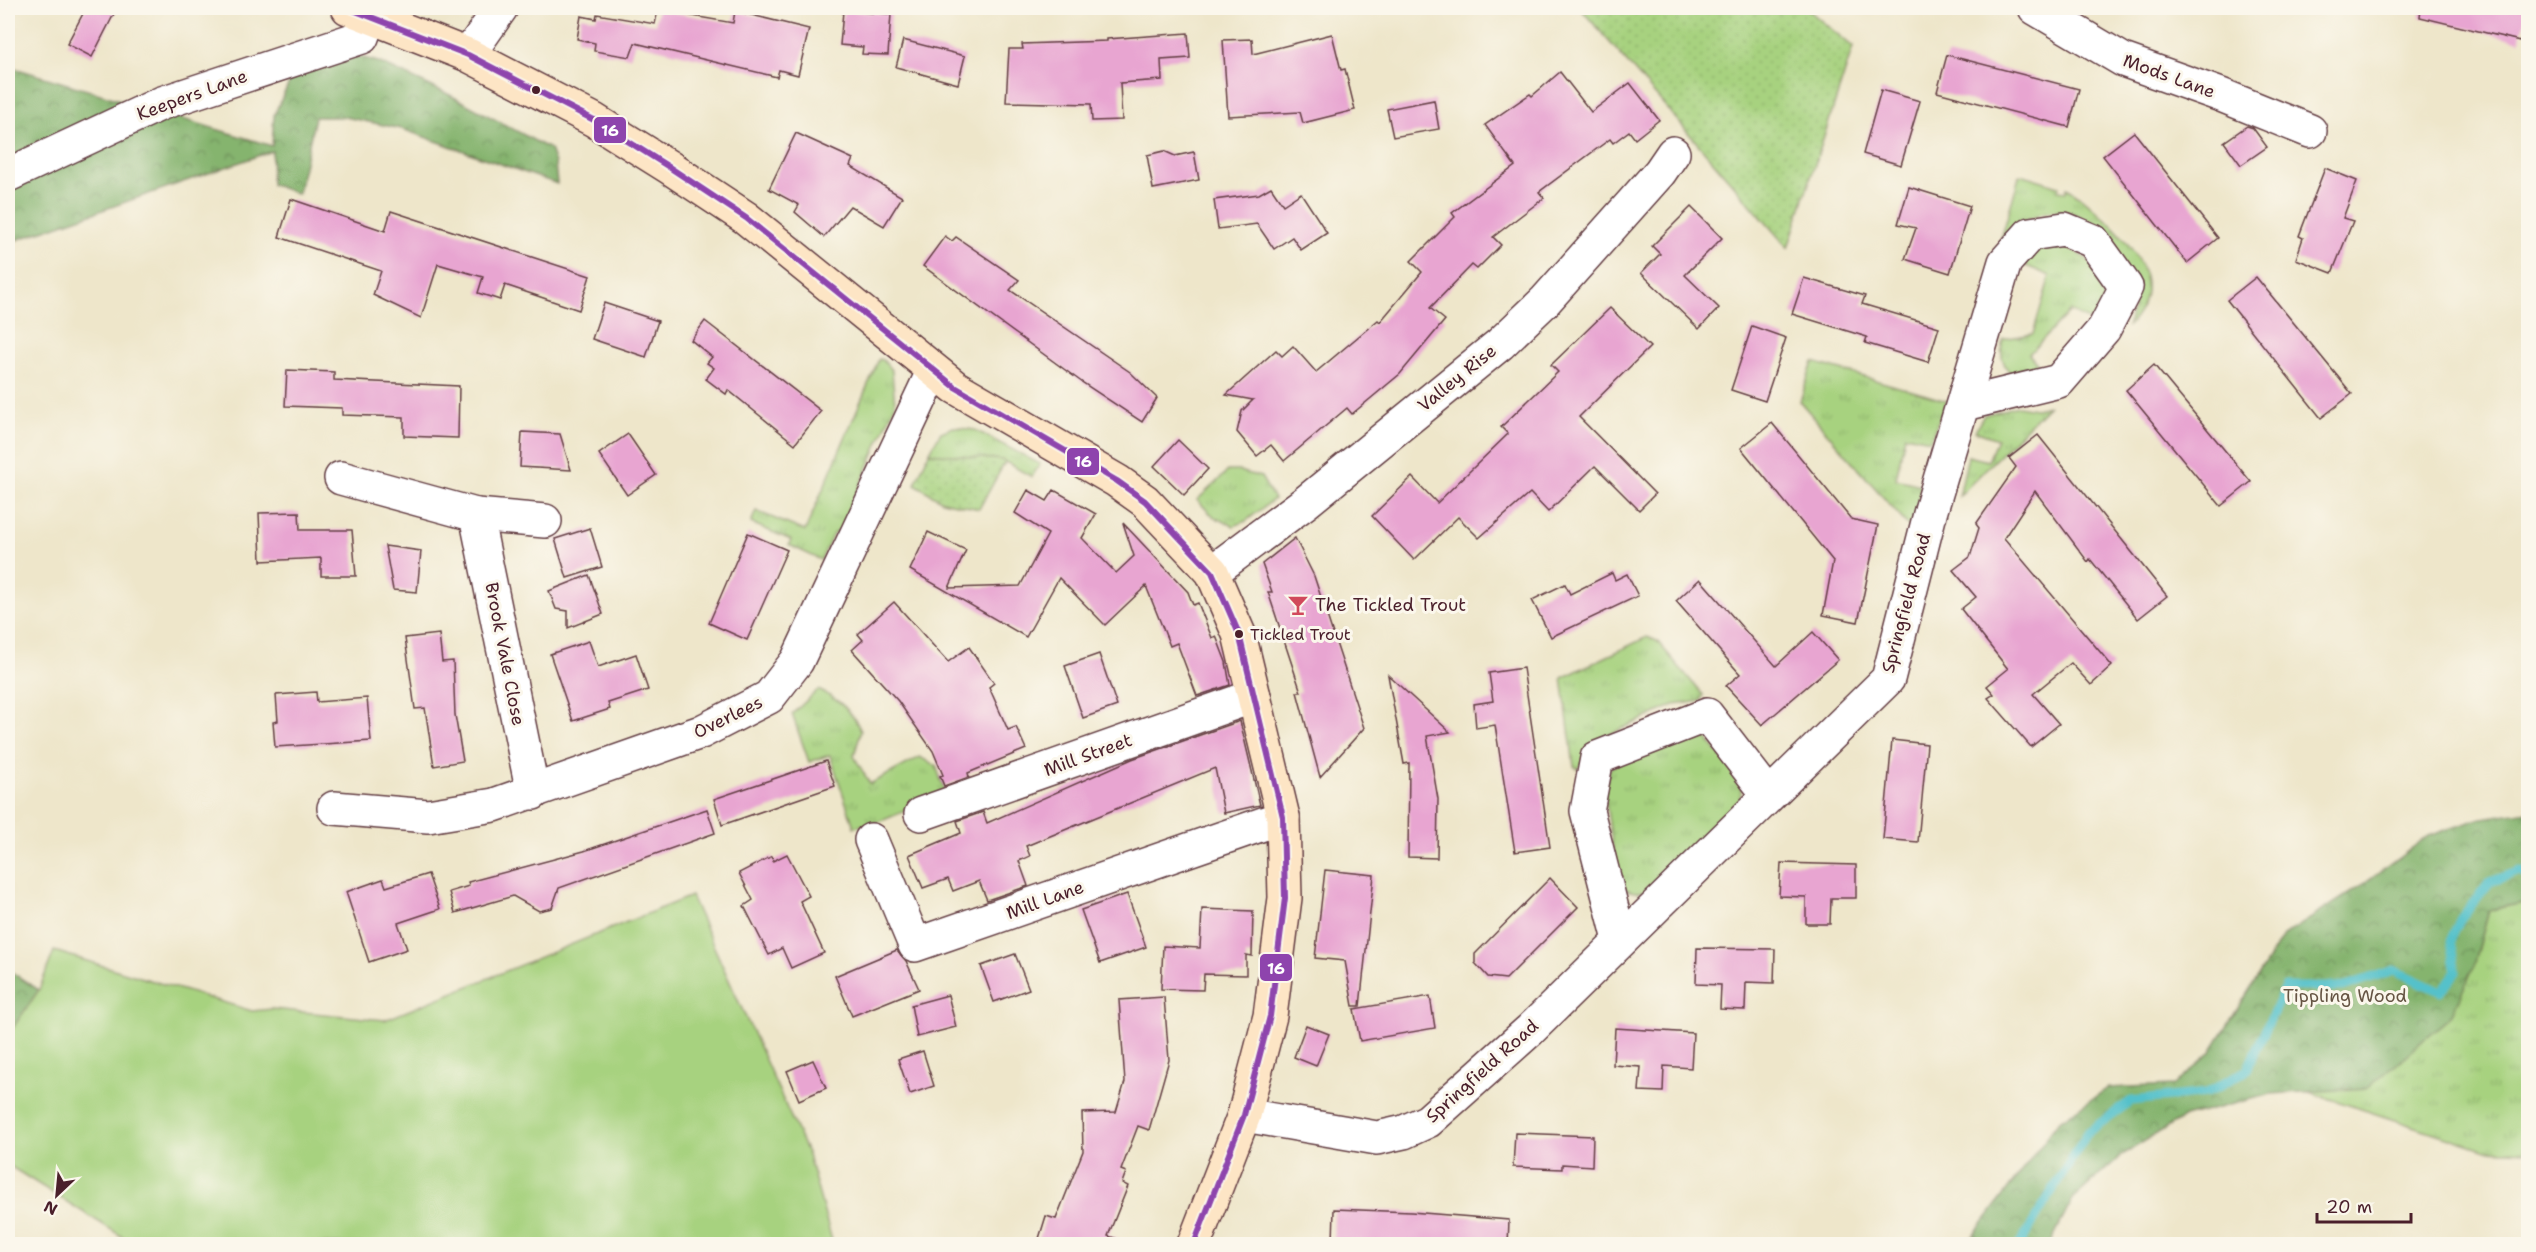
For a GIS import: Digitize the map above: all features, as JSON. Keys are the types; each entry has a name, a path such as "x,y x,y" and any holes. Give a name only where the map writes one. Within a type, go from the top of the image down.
{"main road":[{"path":"359,11 468,55 594,120 746,218 933,372 1145,501 1212,572 1239,634 1283,817 1285,898 1270,1016 1244,1114 1194,1245"}],"street":[{"path":"468,55 501,8"},
{"name":"Mods Lane","path":"2035,8 2123,60 2221,95 2310,131"},
{"name":"Keepers Lane","path":"8,175 162,103 362,37 359,11"},
{"name":"Valley Rise","path":"1212,572 1306,502 1500,344 1553,293 1660,172 1673,153"},
{"name":"Springfield Road","path":"1244,1114 1377,1138 1404,1132 1428,1121 1530,1030 1768,794 1888,679 1931,510 1998,284 2010,255 2030,234 2064,229 2093,241 2126,287 2104,329 2059,381 1964,404"},
{"name":"Overlees","path":"334,808 428,816 494,806 701,732 769,698 797,661 933,372"},
{"path":"341,478 476,515 545,521"},
{"name":"Brook Vale Close","path":"476,515 533,793"},
{"name":"Mill Street","path":"921,814 1254,696"},
{"path":"1620,940 1587,811 1598,758 1707,715 1768,794"},
{"name":"Mill Lane","path":"871,840 915,945 1283,817"}],"green space":[{"path":"1580,8 1806,8 1853,47 1788,248"},
{"path":"328,57 361,57 378,62 450,95 550,149 555,163 557,184 402,129 345,117 315,117 298,194 271,184 272,151 8,243 8,66 272,146 274,115 294,72"},
{"path":"2023,175 2059,186 2058,191 2066,192 2067,188 2079,196 2118,232 2130,247 2145,277 2146,291 2140,311 2127,328 2135,301 2098,229 2085,219 2073,213 2048,212 2024,222 2001,239 2019,177"},
{"path":"2057,245 2074,251 2096,267 2105,283 2105,299 2094,323 2070,311 2029,354 2043,371 2014,377 2003,360 2001,350 2003,339 2033,334 2050,276 2024,265 2035,250"},
{"path":"879,359 883,360 892,371 895,405 841,529 833,534 821,560 789,545 791,540 751,523 756,511 805,531"},
{"path":"1813,362 1947,401 1930,440 1905,435 1896,479 1921,485 1915,522 1910,528 1800,401"},
{"path":"2018,406 2035,409 2048,406 1959,496 1968,456 1988,461 1997,439 1975,431 1984,415"},
{"path":"953,427 975,430 1040,464 1032,477 1002,460 929,453 941,432"},
{"path":"929,453 1005,462 979,509 942,501 915,484"},
{"path":"1228,471 1239,471 1261,477 1274,499 1246,521 1234,526 1214,517 1197,500"},
{"path":"1647,637 1657,641 1703,695 1701,701 1674,705 1606,736 1593,745 1578,769 1574,766 1562,678"},
{"path":"818,690 844,706 861,731 854,756 870,784 920,757 936,766 946,794 881,821 854,827 830,755 809,762 792,714"},
{"path":"1680,731 1703,734 1742,782 1740,799 1649,891 1631,891 1624,888 1618,881 1604,791 1610,768"},
{"name":"Tippling Wood","path":"2528,811 2528,902 2489,910 2474,966 2451,1016 2368,1088 2271,1094 2184,1117 2122,1155 2073,1199 2050,1244 1967,1244 2058,1122 2108,1088 2174,1085 2210,1053 2283,936 2364,884 2428,836 2482,818"},
{"path":"691,896 808,1155 833,1244 134,1244 8,1165 8,1035 39,990 54,951 252,1011 272,1009 385,1020"},
{"path":"2528,902 2528,1152 2486,1150 2306,1091 2368,1087 2474,966 2489,910"},
{"path":"8,970 39,990 8,1035"}],"building":[{"path":"86,8 117,8 92,57 67,44"},
{"path":"2421,8 2529,8 2520,41 2420,17"},
{"path":"658,10 733,23 735,11 809,29 798,75 779,70 777,77 635,43 630,57 594,51 595,43 577,39 581,16 596,19 597,14 655,24"},
{"path":"843,11 891,14 888,55 862,54 863,47 840,45"},
{"path":"1188,33 1190,58 1161,60 1162,80 1120,83 1122,120 1092,121 1091,104 1006,102 1009,49 1023,49 1022,44 1107,41 1107,39"},
{"path":"1332,34 1341,70 1345,69 1355,110 1303,123 1300,112 1228,116 1223,40 1252,39 1253,54"},
{"path":"903,40 965,56 958,84 896,67"},
{"path":"1947,55 2079,89 2069,127 1937,92"},
{"path":"1560,72 1591,112 1630,83 1659,120 1635,139 1629,131 1613,143 1610,139 1539,192 1544,198 1493,237 1501,245 1477,269 1472,265 1430,308 1445,320 1400,374 1352,414 1347,408 1284,461 1271,445 1257,456 1237,432 1242,411 1253,400 1226,395 1276,350 1282,356 1293,346 1316,372 1378,320 1380,322 1422,272 1411,261 1455,217 1452,213 1515,166 1485,125 1530,94 1532,96"},
{"path":"1881,90 1920,101 1901,165 1863,154"},
{"path":"1434,100 1439,129 1393,137 1387,109"},
{"path":"2247,126 2253,128 2267,147 2241,165 2224,142"},
{"path":"2134,132 2218,238 2187,263 2103,156"},
{"path":"796,133 853,159 850,166 902,197 884,226 850,206 824,237 795,212 799,205 769,189"},
{"path":"1164,151 1175,156 1194,152 1199,180 1153,189 1147,155"},
{"path":"2325,168 2357,181 2343,218 2353,221 2332,273 2296,259 2303,238 2299,236"},
{"path":"1271,187 1283,205 1301,193 1327,233 1301,250 1292,237 1274,249 1257,224 1218,229 1214,200 1259,194"},
{"path":"1909,187 1970,206 1950,273 1905,259 1916,228 1898,224"},
{"path":"291,199 385,231 391,211 590,276 579,310 505,285 500,300 478,293 483,277 438,264 421,318 373,295 381,271 279,237"},
{"path":"1691,207 1722,238 1685,275 1719,308 1699,329 1641,273 1660,254 1652,246"},
{"path":"945,236 952,241 956,237 1019,280 1010,290 1130,372 1157,398 1142,422 1083,383 923,266"},
{"path":"2256,277 2352,394 2321,418 2227,300"},
{"path":"1804,278 1865,296 1862,304 1939,327 1928,362 1865,343 1867,337 1792,314"},
{"path":"604,303 658,321 646,357 592,339"},
{"path":"1610,308 1650,347 1579,417 1655,494 1639,510 1595,466 1548,512 1530,493 1479,538 1458,517 1414,560 1372,516 1412,477 1437,503 1508,434 1501,427 1558,372 1551,365"},
{"path":"705,321 821,411 795,444 728,390 726,394 706,379 714,368 707,363 712,357 691,340"},
{"path":"1752,326 1786,338 1765,401 1731,390"},
{"path":"2154,365 2251,482 2221,506 2126,390"},
{"path":"287,370 334,372 334,380 459,386 458,438 404,436 404,417 342,415 342,408 285,406"},
{"path":"1772,423 1851,519 1878,525 1858,622 1823,615 1833,561 1741,448"},
{"path":"522,432 560,434 571,470 520,467"},
{"path":"628,434 656,475 627,495 599,454"},
{"path":"2038,435 2167,596 2138,619 2090,559 2088,562 2035,491 2004,538 2112,666 2091,685 2071,663 2033,694 2059,724 2031,747 1988,698 1994,694 1987,686 2008,669 1961,609 1976,597 1953,570 1970,557 1979,528 1976,524 2016,467 2009,458"},
{"path":"1178,440 1208,469 1184,495 1154,466"},
{"path":"1028,490 1047,501 1054,490 1096,514 1082,538 1116,573 1134,556 1123,523 1188,592 1193,605 1198,603 1212,638 1216,636 1226,662 1230,685 1197,696 1177,643 1170,646 1146,586 1105,625 1059,578 1026,637 910,570 928,532 966,550 949,588 1020,586 1048,534 1015,513"},
{"path":"299,512 300,530 352,530 356,576 321,576 321,558 261,561 259,513"},
{"path":"590,528 602,567 567,578 555,539"},
{"path":"748,533 787,550 747,640 709,623"},
{"name":"The Tickled Trout","path":"1295,538 1314,576 1364,728 1320,777 1297,692 1301,692 1268,592 1272,592 1262,564"},
{"path":"385,546 421,551 417,592 393,590"},
{"path":"1612,573 1615,580 1627,574 1638,596 1551,637 1532,600 1565,584 1570,594"},
{"path":"589,575 603,614 568,628 568,611 556,609 549,591"},
{"path":"1700,579 1776,666 1813,632 1838,660 1762,725 1726,686 1740,674 1676,601"},
{"path":"894,602 948,662 969,647 994,683 989,687 1008,730 1016,727 1026,749 968,773 969,777 944,786 940,776 943,775 933,751 898,701 852,650 863,640 858,634"},
{"path":"439,634 442,662 453,661 455,715 463,761 434,766 425,708 415,709 405,638"},
{"path":"589,641 598,667 636,654 648,690 608,703 610,709 573,721 550,654"},
{"path":"1099,654 1117,706 1083,718 1065,666"},
{"path":"1523,668 1550,847 1515,852 1495,725 1476,728 1474,704 1493,701 1489,673"},
{"path":"1388,675 1450,732 1427,736 1438,799 1437,858 1408,857 1409,763 1404,764"},
{"path":"316,692 317,702 367,698 371,741 275,747 273,722 278,721 276,695"},
{"path":"1240,721 1260,805 1224,813 1215,768 1026,846 1030,856 1019,861 1028,886 987,900 979,881 953,891 948,879 923,888 909,855 961,833 957,821 983,812 987,823 1132,759"},
{"path":"1892,740 1927,744 1918,842 1883,839"},
{"path":"826,761 835,786 722,825 714,799"},
{"path":"707,809 715,833 559,888 552,908 539,911 513,896 455,913 449,892 469,886 468,882 584,851"},
{"path":"787,854 809,896 800,901 824,953 791,968 782,948 769,955 744,906 753,900 739,873 772,856 773,861"},
{"path":"1781,863 1856,865 1856,898 1831,898 1830,924 1806,924 1806,897 1779,896"},
{"path":"1325,870 1374,875 1360,1006 1353,1006 1345,961 1315,958"},
{"path":"428,874 440,909 398,923 407,949 369,962 346,892 383,879 386,887"},
{"path":"1550,878 1578,907 1506,979 1488,977 1475,963 1475,954"},
{"path":"1127,894 1146,947 1100,963 1081,910"},
{"path":"1202,909 1253,911 1252,956 1246,955 1246,975 1204,974 1203,990 1161,989 1163,946 1200,948"},
{"path":"1697,948 1775,949 1774,983 1746,982 1745,1010 1720,1009 1721,985 1696,984"},
{"path":"897,950 906,961 919,989 852,1016 835,976"},
{"path":"1015,954 1029,989 994,1002 981,966"},
{"path":"948,995 956,1027 917,1037 911,1005"},
{"path":"1430,996 1435,1028 1360,1041 1354,1009"},
{"path":"1164,997 1169,1060 1149,1130 1138,1126 1121,1170 1126,1172 1122,1183 1128,1186 1108,1236 1118,1239 1118,1245 1037,1245 1046,1216 1056,1219 1083,1151 1082,1113 1116,1112 1125,1082 1119,1000"},
{"path":"1306,1025 1329,1034 1316,1066 1294,1057"},
{"path":"1615,1028 1693,1033 1691,1068 1664,1066 1663,1092 1639,1091 1641,1067 1613,1065"},
{"path":"923,1051 934,1086 910,1094 898,1059"},
{"path":"813,1060 826,1088 799,1100 787,1071"},
{"path":"1515,1133 1593,1136 1592,1166 1562,1164 1562,1169 1513,1167"},
{"path":"1334,1209 1411,1212 1509,1220 1508,1245 1333,1242"}],"waterway":[{"path":"2020,1244 2088,1132 2131,1101 2207,1093 2247,1070 2285,987 2343,987 2394,970 2441,992 2456,972 2450,941 2461,918 2490,882 2520,871 2528,876"}],"transit line":[{"name":"16","path":"348,8 468,55 594,120 669,167 746,218 955,387 1117,481 1145,501 1212,572 1239,634 1283,817 1285,898 1270,1016 1244,1115 1194,1244"}],"place":[{"name":"The Tickled Trout","path":"1298,605"},
{"name":"Tickled Trout","path":"1239,634"}]}
